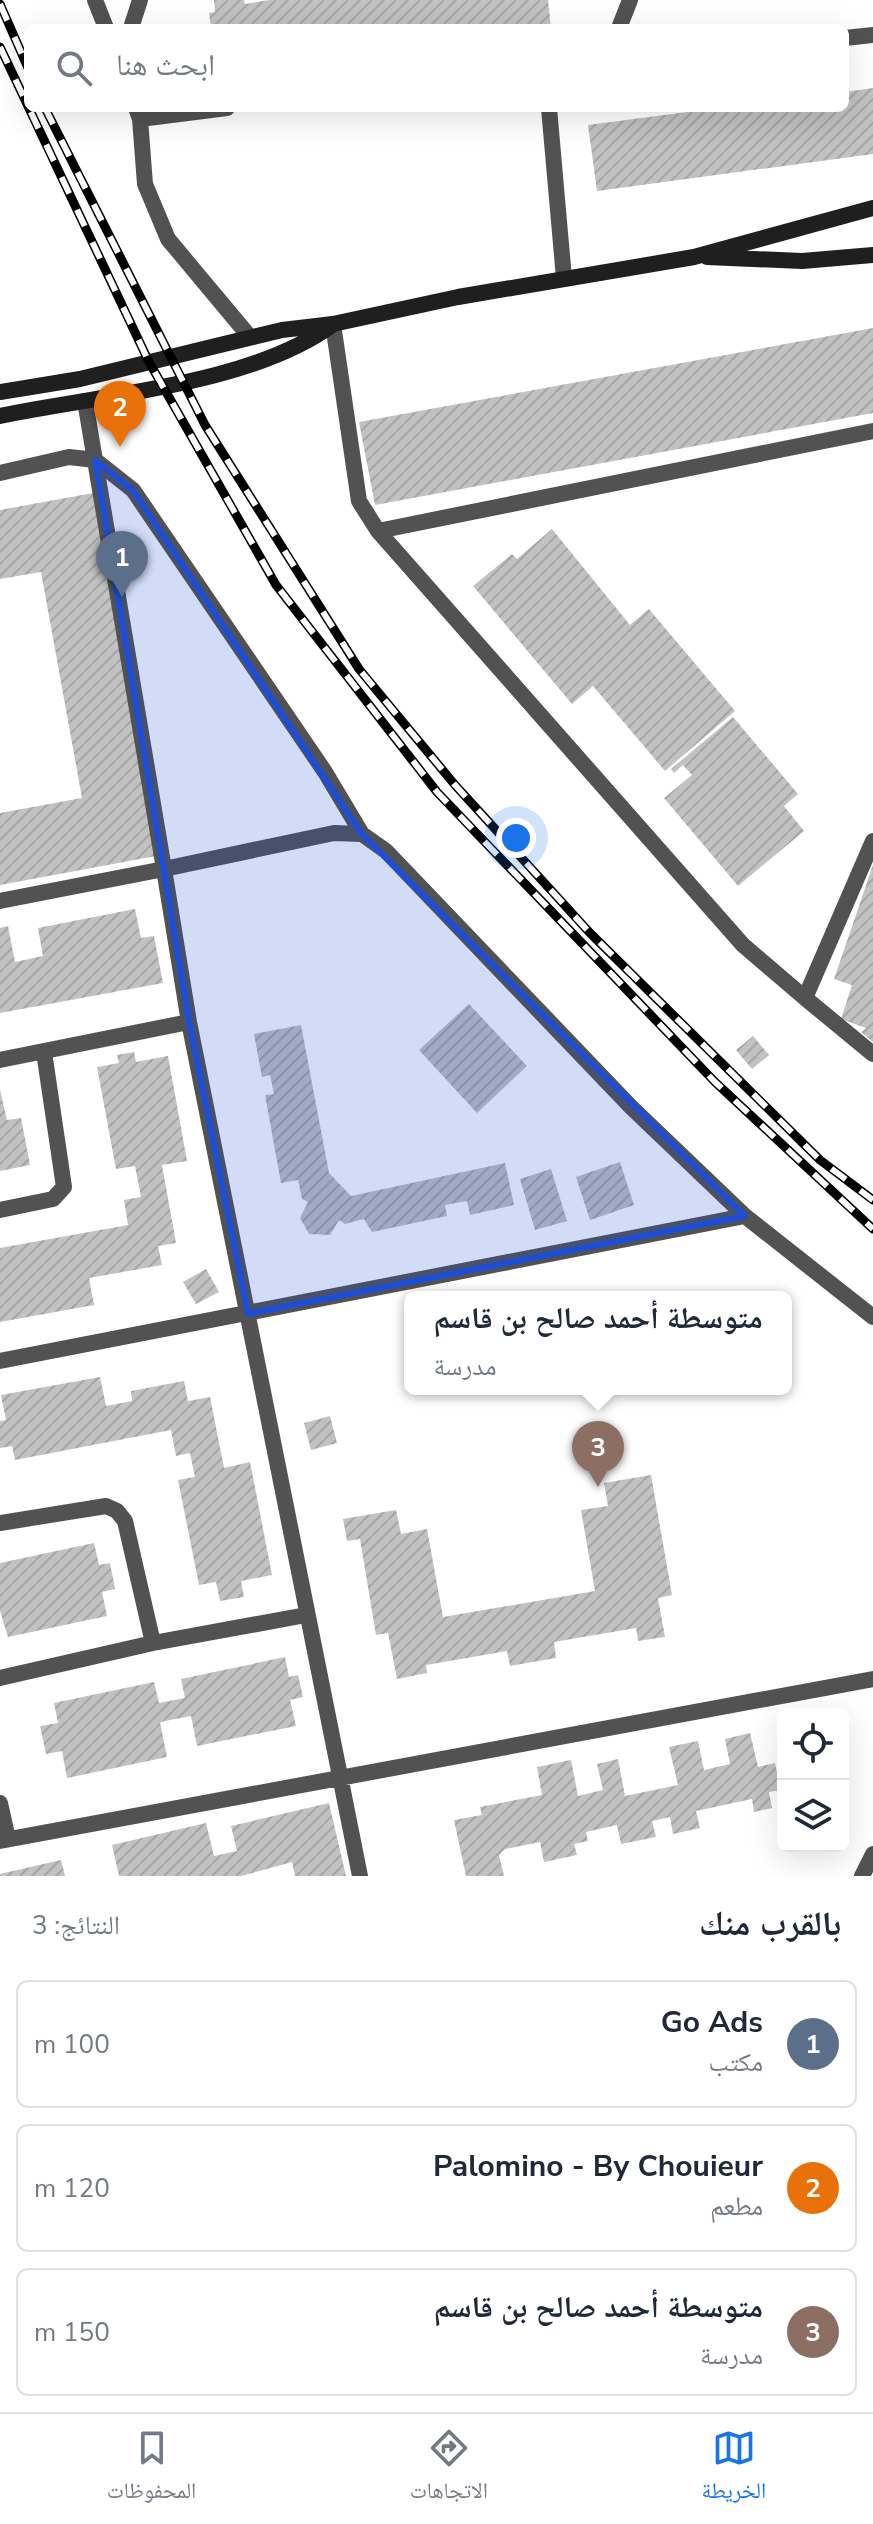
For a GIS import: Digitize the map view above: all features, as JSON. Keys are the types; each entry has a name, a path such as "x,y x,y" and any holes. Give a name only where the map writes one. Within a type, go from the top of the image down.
{"main road":[{"path":"0,392 80,379 249,336 333,324 458,297 694,257 873,208"},
{"path":"694,257 802,261 873,255"},
{"path":"0,416 163,387 259,362 307,344 333,324"}],"street":[{"path":"95,0 104,24"},
{"path":"132,24 140,0"},
{"path":"621,24 630,0"},
{"path":"849,38 873,35"},
{"path":"549,112 564,278"},
{"path":"138,113 145,184 168,239 249,336"},
{"path":"333,324 359,501 378,531 743,945 873,1054"},
{"path":"85,401 189,1022 360,1876"},
{"path":"378,531 873,431"},
{"path":"0,473 69,457 95,460 133,490 325,772 362,834 386,851 631,1107 745,1216 873,1317"},
{"path":"0,901 334,833 362,834"},
{"path":"805,998 873,841"},
{"path":"0,1060 189,1022"},
{"path":"0,1210 53,1199 64,1187 44,1052"},
{"path":"0,1361 745,1216"},
{"path":"0,1523 106,1506 117,1511 125,1521 153,1643"},
{"path":"0,1678 153,1643 306,1615"},
{"path":"0,1803 4,1840 341,1775 873,1679"},
{"path":"862,1876 873,1854"}],"highlighted area":[{"path":"95,460 133,490 362,834 745,1216 248,1314 189,1022"}],"building":[{"path":"214,0 244,0 245,4 269,0 548,0 551,24 210,24 209,13 215,12"},
{"path":"873,88 873,154 597,191 588,125 687,112 849,112 849,91"},
{"path":"873,328 873,413 375,505 359,422"},
{"path":"93,493 156,856 0,885 0,813 82,798 41,572 0,579 0,510"},
{"path":"552,529 630,625 649,609 735,711 665,771 593,686 572,704 473,586 512,554 517,559"},
{"path":"733,717 798,794 784,806 804,831 738,886 664,798 692,775 683,765 674,773 671,769"},
{"path":"873,865 873,1042 861,1032 866,1028 841,1019 852,985 834,979"},
{"path":"135,909 141,938 154,936 163,983 0,1013 0,928 8,926 15,962 43,956 38,928"},
{"path":"469,1004 527,1066 477,1113 419,1050"},
{"path":"301,1025 329,1173 351,1196 505,1163 514,1205 470,1215 467,1201 445,1205 447,1216 372,1232 364,1219 345,1224 339,1220 330,1235 309,1234 300,1218 308,1202 302,1199 298,1180 281,1183 265,1095 274,1094 270,1075 262,1077 254,1034"},
{"path":"753,1036 769,1055 752,1069 736,1050"},
{"path":"134,1052 136,1062 168,1056 187,1161 162,1165 176,1243 158,1246 162,1265 89,1278 94,1305 0,1322 0,1248 128,1225 124,1200 141,1197 135,1166 116,1169 97,1067 119,1063 117,1055"},
{"path":"0,1090 7,1120 21,1118 30,1165 0,1171"},
{"path":"620,1162 634,1205 590,1220 576,1177"},
{"path":"551,1169 567,1221 535,1230 520,1179"},
{"path":"206,1269 219,1292 196,1304 183,1282"},
{"path":"100,1377 106,1406 132,1401 131,1391 184,1381 188,1401 210,1397 224,1468 250,1462 272,1575 241,1581 244,1597 220,1601 216,1582 199,1585 178,1480 195,1477 190,1453 176,1456 171,1430 15,1460 12,1446 0,1448 0,1421 6,1420 1,1395"},
{"path":"330,1416 337,1443 311,1450 304,1423"},
{"path":"651,1475 672,1595 658,1598 665,1637 638,1641 636,1628 554,1642 556,1658 510,1666 507,1651 426,1665 427,1673 397,1679 388,1633 376,1635 360,1539 347,1541 343,1519 396,1510 401,1534 427,1529 443,1617 595,1591 581,1510 608,1506 604,1483"},
{"path":"94,1543 99,1565 110,1563 115,1589 102,1592 107,1616 8,1637 0,1611 0,1563"},
{"path":"285,1657 289,1677 298,1675 303,1697 290,1700 296,1726 197,1746 191,1716 160,1722 167,1757 67,1778 62,1751 46,1754 40,1726 58,1723 54,1703 154,1682 159,1703 185,1698 181,1679"},
{"path":"750,1733 758,1767 775,1763 777,1791 769,1792 772,1808 754,1812 752,1799 696,1811 700,1828 673,1834 670,1817 652,1821 656,1837 621,1844 617,1825 586,1832 588,1841 574,1844 577,1855 544,1862 540,1842 505,1849 499,1855 504,1876 466,1876 454,1820 482,1815 480,1807 542,1795 537,1767 571,1760 578,1796 603,1790 597,1764 618,1759 625,1796 678,1785 669,1747 698,1741 704,1770 730,1764 725,1739"},
{"path":"329,1803 346,1876 295,1876 292,1862 241,1876 119,1876 112,1845 206,1823 214,1856 237,1851 231,1826"},
{"path":"61,1860 65,1876 0,1876 0,1874"}],"railway":[{"path":"0,4 24,59"},
{"path":"0,47 24,98"},
{"path":"31,112 149,362 276,585 437,792 715,1082 873,1229"},
{"path":"47,112 205,425 359,669 455,785 590,933 820,1160 873,1200"}],"place":[{"name":"Palomino - By Chouieur","path":"120,447"},
{"name":"Go Ads","path":"122,597"},
{"name":"متوسطة أحمد صالح بن قاسم","path":"598,1487"}]}
